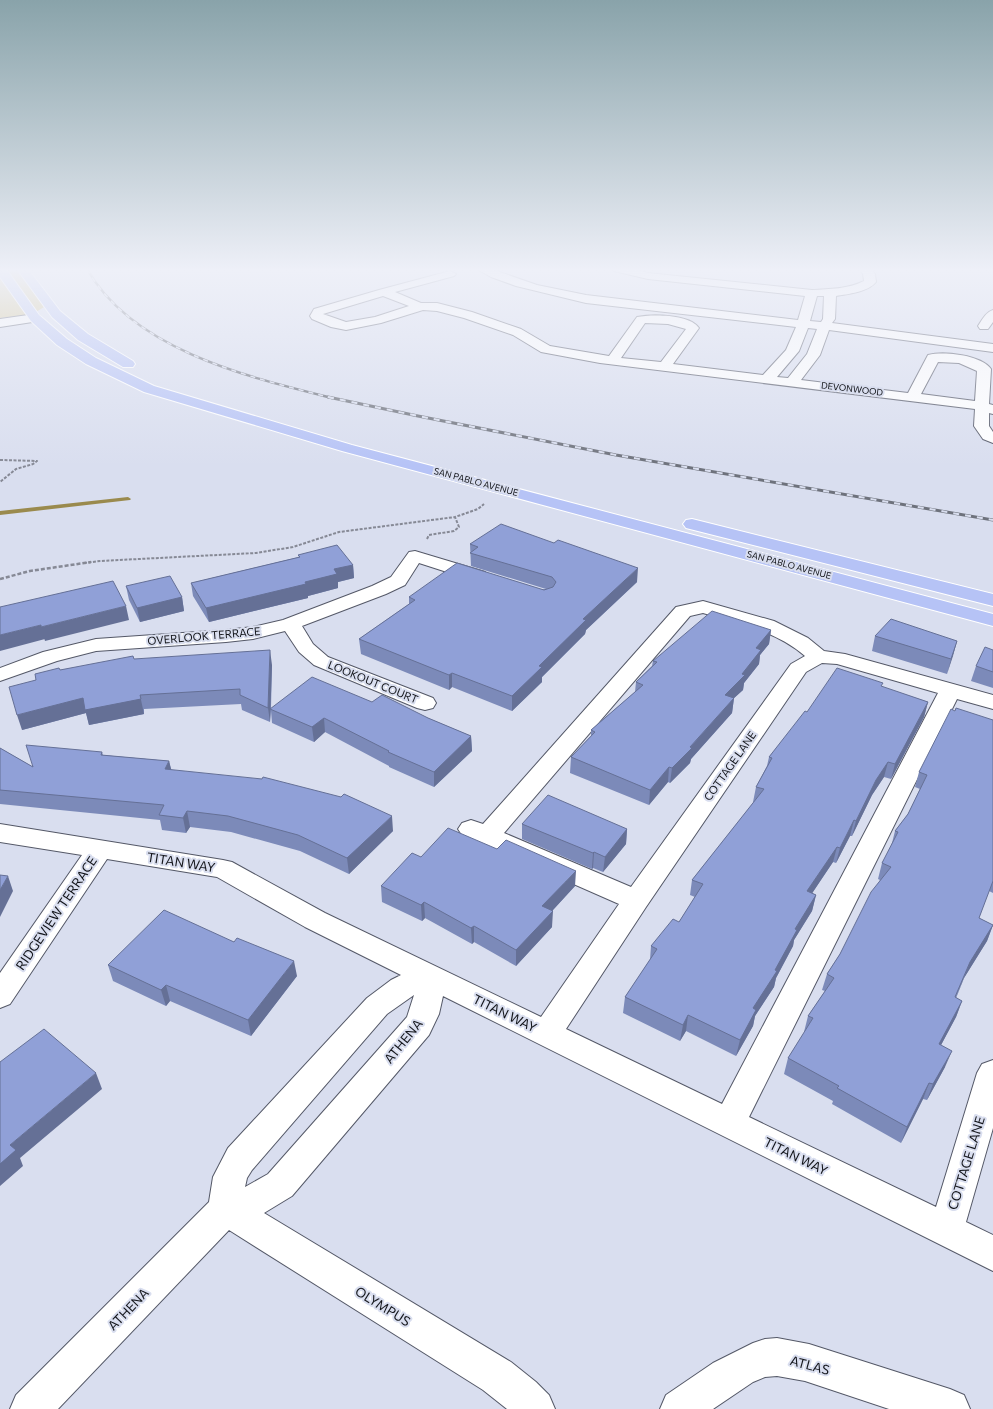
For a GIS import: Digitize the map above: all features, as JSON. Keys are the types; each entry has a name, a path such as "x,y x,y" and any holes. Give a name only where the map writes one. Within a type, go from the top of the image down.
{"main road":[{"name":"SAN PABLO AVENUE","path":"54,335 62,342 91,361 149,389 340,446 993,620"},
{"name":"SAN PABLO AVENUE","path":"80,335 130,365 174,385 200,394 374,443 646,512"},
{"name":"SAN PABLO AVENUE","path":"676,520 993,600"}],"street":[{"name":"DEVONWOOD","path":"522,335 546,349 613,360 913,396 987,408"},
{"path":"613,360 631,335"},
{"path":"664,366 688,335"},
{"path":"766,379 792,351 798,335"},
{"path":"792,382 813,355 822,335"},
{"path":"897,335 993,348"},
{"path":"925,335 993,343"},
{"path":"913,396 933,358 946,357 974,362 984,369 987,408 981,426 988,436 993,438"},
{"path":"415,556 492,581"},
{"name":"OVERLOOK TERRACE","path":"0,675 50,656 96,645 253,633 290,624 372,593 398,581 415,556"},
{"path":"636,900 479,832 682,611 703,607 767,625 801,642 818,657 838,658 993,702"},
{"name":"LOOKOUT COURT","path":"290,624 306,648 321,661 425,703"},
{"name":"COTTAGE LANE","path":"547,1033 636,900 798,668 818,657"},
{"path":"729,1123 951,690"},
{"name":"TITAN WAY","path":"0,833 223,869 315,920 993,1253"},
{"name":"RIDGEVIEW TERRACE","path":"0,996 100,849"},
{"path":"226,1209 227,1183 240,1159 377,1006 401,988 429,975"},
{"name":"ATHENA","path":"30,1409 226,1209 254,1201 280,1185 418,1026 425,1014 429,1001 429,975"},
{"name":"COTTAGE LANE","path":"946,1230 993,1073"},
{"name":"OLYMPUS","path":"226,1209 496,1376 522,1396 535,1409"},
{"name":"ATLAS","path":"680,1409 743,1367 758,1360 776,1357 795,1359 814,1364 950,1409"}],"path":[{"path":"0,460 38,461 18,468 5,480 0,482"},
{"path":"0,579 30,571 100,561 256,553 293,547 339,532 455,517 461,513 478,509 484,505 485,497 497,488"},
{"path":"415,556 429,535 454,531 459,527 455,517"}],"building":[{"path":"501,524 554,543 558,540 638,568 583,619 586,620 539,666 542,667 512,696 452,673 449,675 359,639 415,600 409,597 457,563 544,590 553,587 556,582 552,577 470,553 478,547 470,544"},
{"path":"337,545 353,565 334,569 337,574 305,582 306,584 206,608 191,583 300,557 298,555"},
{"path":"170,576 182,597 137,608 126,586"},
{"path":"113,581 126,606 41,627 41,625 0,635 0,607"},
{"path":"712,611 771,630 756,648 761,650 742,674 745,675 725,695 734,698 690,747 692,748 672,768 669,767 650,790 571,757 595,732 591,730 643,685 636,682 657,662 653,661"},
{"path":"891,619 957,641 951,659 875,636"},
{"path":"985,647 993,650 993,672 976,666"},
{"path":"270,650 268,708 240,695 240,689 140,695 141,699 85,710 83,698 17,715 9,687 36,680 35,674 59,668 60,670 133,656 134,659"},
{"path":"837,668 883,683 881,686 928,702 895,764 888,762 876,780 856,821 854,820 840,848 837,847 807,891 816,895 795,929 797,930 775,970 777,971 753,1008 756,1010 740,1040 688,1015 683,1025 625,997 657,949 651,946 673,919 679,922 703,884 692,880 764,789 756,787 772,758 769,757 805,711 807,712"},
{"path":"312,677 372,702 382,695 428,718 471,736 434,772 388,752 389,751 324,718 312,727 270,709"},
{"path":"956,708 993,720 993,881 979,918 993,925 970,962 955,997 962,1001 939,1044 952,1051 933,1084 929,1083 907,1127 837,1088 839,1086 788,1058 813,1018 808,1016 834,978 827,974 840,954 871,892 891,867 882,863 898,832 895,831 908,814 927,775 919,772 951,709 955,711"},
{"path":"26,745 102,752 101,755 169,761 165,769 262,779 263,777 341,797 344,794 392,816 347,858 298,835 228,816 187,811 183,818 159,815 164,805 0,790 0,748 33,767"},
{"path":"548,795 627,829 605,857 522,824"},
{"path":"448,828 497,849 506,840 576,871 542,906 553,911 516,950 474,926 471,928 424,902 421,905 381,886 412,853 421,857"},
{"path":"0,875 8,876 0,890"},
{"path":"164,910 234,942 237,938 294,961 248,1020 166,985 161,990 108,965"},
{"path":"44,1029 96,1073 10,1145 16,1150 0,1164 0,1062"}],"waterway":[{"path":"0,513 128,499"}],"railway":[{"path":"155,335 195,356 230,369 299,390 332,398"},
{"path":"328,397 616,455 993,520"}]}
